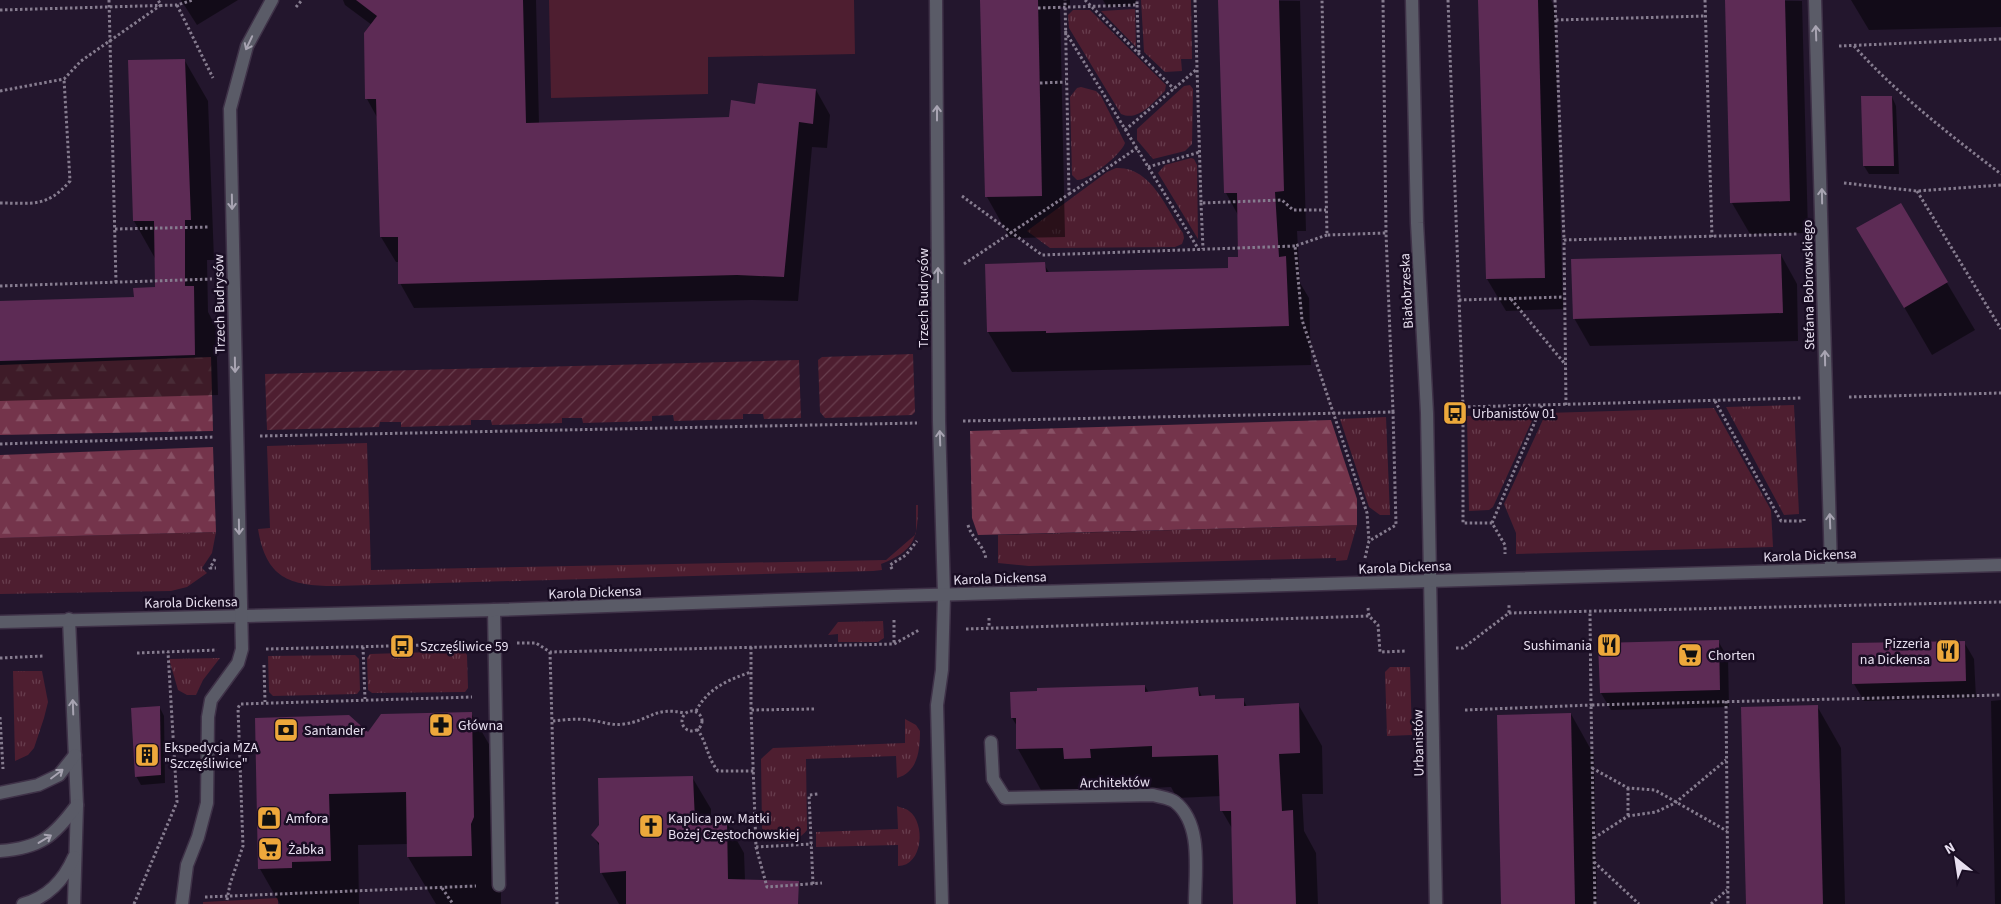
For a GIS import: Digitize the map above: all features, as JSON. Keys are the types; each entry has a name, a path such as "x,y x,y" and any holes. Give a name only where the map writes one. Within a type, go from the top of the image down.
{"street":[{"name":"Trzech Budrysów","path":"182,904 187,865 198,837 207,803 208,717 212,700 238,664 242,649 230,109 247,46 272,0"},
{"name":"Trzech Budrysów","path":"936,0 939,421 944,595 942,670 937,705 942,904"},
{"name":"Białobrzeska","path":"1412,0 1417,222 1427,413 1431,581"},
{"name":"Stefana Bobrowskiego","path":"1815,0 1831,570"},
{"name":"Karola Dickensa","path":"0,622 494,610 944,595 2001,565"},
{"name":"Urbanistów","path":"1431,581 1436,904"},
{"path":"494,610 499,885"},
{"path":"69,619 77,805 74,904"},
{"name":"Architektów","path":"991,742 993,778 1005,798 1153,795 1174,801 1188,816 1194,836 1196,904"},
{"path":"0,793 38,786 59,775 75,755"},
{"path":"0,851 38,844 57,832 77,805"},
{"path":"23,904 37,900 58,884 70,867 77,850"}],"path":[{"path":"109,0 116,283"},
{"path":"158,0 161,5"},
{"path":"0,10 177,5 193,0"},
{"path":"1065,0 1068,194"},
{"path":"1085,0 1174,88"},
{"path":"1097,0 1097,6"},
{"path":"1137,0 1139,54"},
{"path":"1195,0 1204,250"},
{"path":"1322,0 1326,235"},
{"path":"1369,541 1396,525 1386,233 1383,0"},
{"path":"1448,0 1463,407 1463,523 1492,523"},
{"path":"1556,0 1564,240 1566,405"},
{"path":"1705,0 1712,236"},
{"path":"0,91 64,79 81,61 161,5"},
{"path":"177,5 214,81"},
{"path":"1038,8 1137,5"},
{"path":"1556,20 1706,16"},
{"path":"1065,31 1199,250"},
{"path":"1816,48 2001,39"},
{"path":"1854,46 1884,77 1961,143 2001,174"},
{"path":"1125,130 1197,69"},
{"path":"0,202 22,205 42,203 60,192 70,180 64,79"},
{"path":"1040,83 1066,82"},
{"path":"964,264 1136,148"},
{"path":"1148,167 1200,152"},
{"path":"1821,179 1917,191 2001,185"},
{"path":"1917,191 2001,329"},
{"path":"962,196 1042,255 1295,246 1326,235 1386,233"},
{"path":"1201,202 1282,200 1293,210 1326,210"},
{"path":"1796,224 1796,244"},
{"path":"114,229 216,227"},
{"path":"1564,240 1823,234"},
{"path":"1295,246 1302,320 1367,514 1369,541 1365,558"},
{"path":"0,286 217,278"},
{"path":"1459,300 1564,297"},
{"path":"1511,298 1566,365"},
{"path":"1800,389 1800,408"},
{"path":"1845,397 2001,393"},
{"path":"1463,407 1808,398"},
{"path":"1715,401 1781,522 1804,521 1803,512"},
{"path":"1492,523 1542,405"},
{"path":"0,444 237,436 1393,412"},
{"path":"964,421 964,430"},
{"path":"966,519 973,537 985,551 986,560"},
{"path":"1492,523 1505,545 1506,556"},
{"path":"892,570 890,565 911,551 920,536"},
{"path":"1456,648 1463,648 1510,613 1590,613 2001,602"},
{"path":"1508,604 1510,613"},
{"path":"1368,608 1369,616 1378,625 1380,652 1407,651"},
{"path":"1590,613 1595,904"},
{"path":"989,618 989,628"},
{"path":"894,620 894,644"},
{"path":"265,702 263,649 477,644"},
{"path":"363,647 365,699"},
{"path":"751,647 751,710 756,847 767,887 822,882"},
{"path":"137,653 222,650"},
{"path":"134,904 177,802 168,652"},
{"path":"550,652 557,904"},
{"path":"0,658 43,656"},
{"path":"553,721 587,719 613,725 636,722 660,712 671,710 684,713 696,711 711,691 720,684 751,672"},
{"path":"1465,710 1591,704 2001,695"},
{"path":"227,898 243,846 238,708 240,704 244,702 480,696"},
{"path":"1726,701 1728,904"},
{"path":"751,710 814,709"},
{"path":"684,713 681,721 683,726 690,731 697,729 702,720 696,711"},
{"path":"697,729 703,736 712,764 718,771 754,771"},
{"path":"1594,838 1628,816 1656,812 1675,803 1726,760"},
{"path":"1592,768 1628,788 1654,790 1727,830"},
{"path":"1628,788 1628,816"},
{"path":"813,884 809,795 818,794"},
{"path":"756,847 812,844"},
{"path":"1594,862 1639,904"},
{"path":"200,897 227,898 499,885"},
{"path":"442,887 453,904"},
{"path":"1711,904 1728,890"}],"green space":[{"path":"549,0 854,0 855,54 708,57 708,94 551,98"},
{"path":"1141,0 1191,0 1192,59 1181,59 1182,71 1165,72 1144,52"},
{"path":"1135,9 1136,47 1101,11"},
{"path":"1073,10 1090,10 1166,85 1165,91 1145,110 1128,116 1121,114 1069,28 1068,15"},
{"path":"1190,85 1193,89 1192,144 1185,151 1153,159 1137,140 1137,129 1184,86"},
{"path":"1081,87 1096,91 1101,96 1125,143 1118,154 1104,166 1089,176 1077,180 1072,175 1070,97 1077,88"},
{"path":"1191,158 1194,159 1197,165 1198,239 1158,173 1165,165"},
{"path":"1116,168 1128,169 1139,174 1156,190 1183,233 1182,244 1175,247 1050,248 1027,231 1107,172"},
{"path":"913,354 915,412 912,415 825,418 820,412 818,360 822,357"},
{"path":"211,357 213,431 0,435 0,365"},
{"path":"799,360 801,418 764,419 763,414 743,414 743,419 674,421 673,415 652,416 652,421 583,423 582,418 562,418 562,423 492,425 491,420 471,420 471,425 401,427 401,422 380,422 379,427 267,430 265,374"},
{"path":"1794,405 1799,514 1784,515 1726,407"},
{"path":"1714,408 1771,510 1773,547 1516,554 1516,533 1504,504 1546,413"},
{"path":"1535,414 1493,507 1489,510 1469,511 1467,416"},
{"path":"1386,417 1390,515 1380,515 1369,507 1340,419"},
{"path":"1331,420 1357,499 1357,525 978,535 972,518 970,431"},
{"path":"367,443 371,570 886,560 915,535 907,549 881,564 882,570 873,571 335,586 305,584 282,576 267,559 258,529 270,528 267,446"},
{"path":"213,447 216,532 0,538 0,455"},
{"path":"916,505 918,505 918,517 916,531"},
{"path":"1357,525 1347,560 1336,561 1336,558 1029,566 998,563 998,535"},
{"path":"216,532 212,553 202,568 207,573 187,587 171,591 0,594 0,538"},
{"path":"883,621 884,638 878,642 838,642 838,634 828,635 838,622"},
{"path":"464,651 467,655 468,688 465,692 372,693 368,690 367,658 370,654"},
{"path":"355,655 359,659 360,690 357,694 273,696 269,692 268,656"},
{"path":"220,658 203,680 196,695 187,695 178,690 169,659"},
{"path":"1390,667 1410,667 1412,735 1387,736 1385,672"},
{"path":"13,671 42,671 48,702 34,748 28,755 15,761"},
{"path":"905,719 916,725 920,731 918,753 914,766 909,771 897,778 896,756 806,759 807,830 796,839 783,842 777,841 766,834 762,828 761,759 773,748 905,743"},
{"path":"897,806 908,810 914,817 920,834 917,852 913,859 906,864 898,866 898,845 816,847 816,832 898,829"},
{"path":"278,898 278,904 203,904 203,902"}],"building":[{"path":"356,0 523,0 526,123 729,117 731,100 755,104 758,83 816,89 813,124 799,122 784,277 737,275 398,284 398,237 380,237 376,99 365,99 364,33 377,16"},
{"path":"980,0 1038,0 1042,196 985,197"},
{"path":"1218,0 1279,0 1284,191 1275,192 1279,257 1286,256 1289,326 1046,333 1046,331 987,332 985,264 1045,262 1046,272 1228,268 1228,257 1238,257 1237,193 1224,193"},
{"path":"1478,0 1538,0 1545,278 1486,279"},
{"path":"1725,0 1785,0 1790,201 1730,203"},
{"path":"185,59 191,220 185,220 185,286 194,286 195,355 0,361 0,301 134,297 133,288 155,287 154,221 133,221 128,60"},
{"path":"1861,96 1892,96 1894,166 1863,166"},
{"path":"1901,203 1948,282 1904,308 1856,228"},
{"path":"1781,254 1783,313 1573,319 1571,259"},
{"path":"1719,640 1720,690 1600,693 1598,643"},
{"path":"1965,641 1966,681 1852,684 1852,643"},
{"path":"1145,685 1145,692 1198,687 1199,696 1215,695 1215,699 1244,698 1244,706 1299,703 1300,753 1279,754 1282,811 1293,810 1296,904 1233,904 1231,811 1220,811 1218,755 1152,757 1152,746 1090,749 1091,758 1064,759 1063,748 1016,749 1016,718 1011,718 1010,692 1037,691 1037,688"},
{"path":"1818,705 1823,904 1746,904 1741,707"},
{"name":"Ekspedycja MZA \"Szczęśliwice\"","path":"160,706 161,775 135,777 131,708"},
{"path":"472,712 474,817 471,824 472,856 407,857 406,792 329,794 331,861 292,862 292,868 258,869 255,718 349,715 368,732 381,714"},
{"path":"1571,713 1575,904 1501,904 1497,715"},
{"path":"693,776 695,821 727,820 728,879 799,881 798,904 626,904 626,871 600,873 599,843 591,835 599,825 598,778"}],"place":[{"name":"Urbanistów 01","path":"1455,413"},
{"name":"Sushimania","path":"1609,645"},
{"name":"Szczęśliwice 59","path":"402,646"},
{"name":"Pizzeria na Dickensa","path":"1948,651"},
{"name":"Chorten","path":"1690,655"},
{"name":"Główna","path":"441,725"},
{"name":"Santander","path":"286,730"},
{"name":"Ekspedycja MZA \"Szczęśliwice\"","path":"147,755"},
{"name":"Amfora","path":"269,818"},
{"name":"Kaplica pw. Matki Bożej Częstochowskiej","path":"651,826"},
{"name":"Żabka","path":"270,849"}]}
